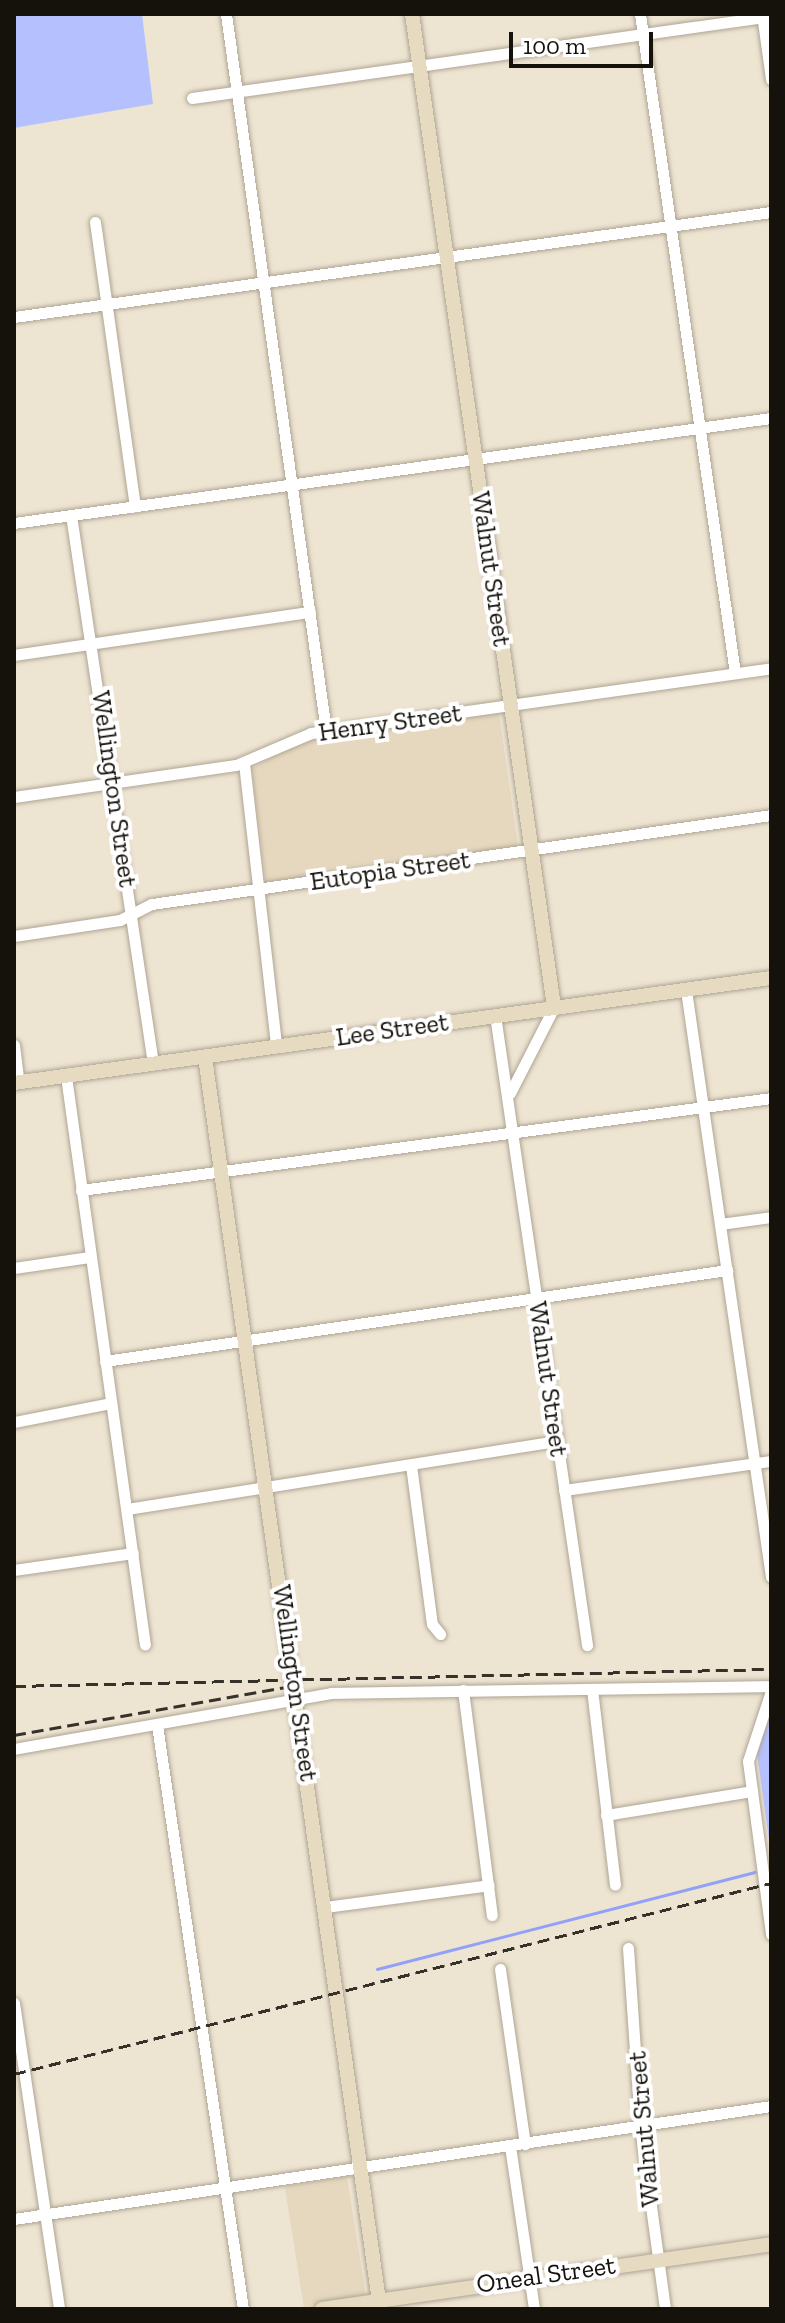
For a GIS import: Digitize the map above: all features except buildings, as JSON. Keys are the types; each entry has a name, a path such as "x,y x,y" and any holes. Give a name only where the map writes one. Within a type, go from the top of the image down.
{"street":[{"path":"226,14 326,731"},
{"name":"Walnut Street","path":"412,14 554,1007 515,1078 510,1114"},
{"path":"640,14 735,673"},
{"path":"192,98 765,16 771,79"},
{"path":"14,317 771,212"},
{"path":"95,222 135,506"},
{"path":"14,523 475,462 771,418"},
{"name":"Wellington Street","path":"71,515 153,1064"},
{"path":"14,655 310,612"},
{"name":"Henry Street","path":"14,797 244,763 326,731 771,668"},
{"path":"244,763 276,1046"},
{"name":"Eutopia Street","path":"14,936 120,920 131,911 260,888 771,815"},
{"name":"Lee Street","path":"17,1083 771,978"},
{"path":"686,990 771,1577"},
{"name":"Walnut Street","path":"495,1015 587,1645"},
{"path":"14,1045 17,1083"},
{"name":"Wellington Street","path":"205,1057 268,1485 379,2304"},
{"path":"66,1076 145,1645"},
{"path":"81,1190 771,1098"},
{"path":"720,1224 771,1217"},
{"path":"14,1268 89,1257"},
{"path":"105,1361 727,1270"},
{"path":"14,1422 111,1403"},
{"path":"127,1509 556,1441"},
{"path":"564,1490 771,1461"},
{"path":"411,1465 432,1624 440,1634"},
{"path":"14,1570 133,1553"},
{"path":"14,1749 296,1697 463,1690 771,1688 752,1741 752,1791 771,1934"},
{"path":"592,1689 615,1885"},
{"path":"463,1690 492,1915"},
{"path":"157,1725 243,2309"},
{"path":"606,1815 752,1791"},
{"path":"325,1907 489,1885"},
{"name":"Walnut Street","path":"628,1948 640,2126 665,2309"},
{"path":"500,1969 525,2144"},
{"path":"14,2003 59,2309"},
{"path":"14,2219 771,2106"},
{"path":"510,2146 534,2309"},
{"name":"Oneal Street","path":"322,2309 379,2304 530,2277 771,2244"}],"shaded area":[{"path":"14,14 142,14 153,104 14,128"},
{"path":"499,714 518,846 266,882 252,769 300,742"},
{"path":"771,1714 771,1854 756,1746"},
{"path":"347,2177 368,2309 304,2309 285,2187"}],"waterway":[{"path":"377,1969 755,1872"}],"railway":[{"path":"14,1686 771,1669"},
{"path":"14,1735 286,1687"},
{"path":"14,2074 771,1883"}]}
